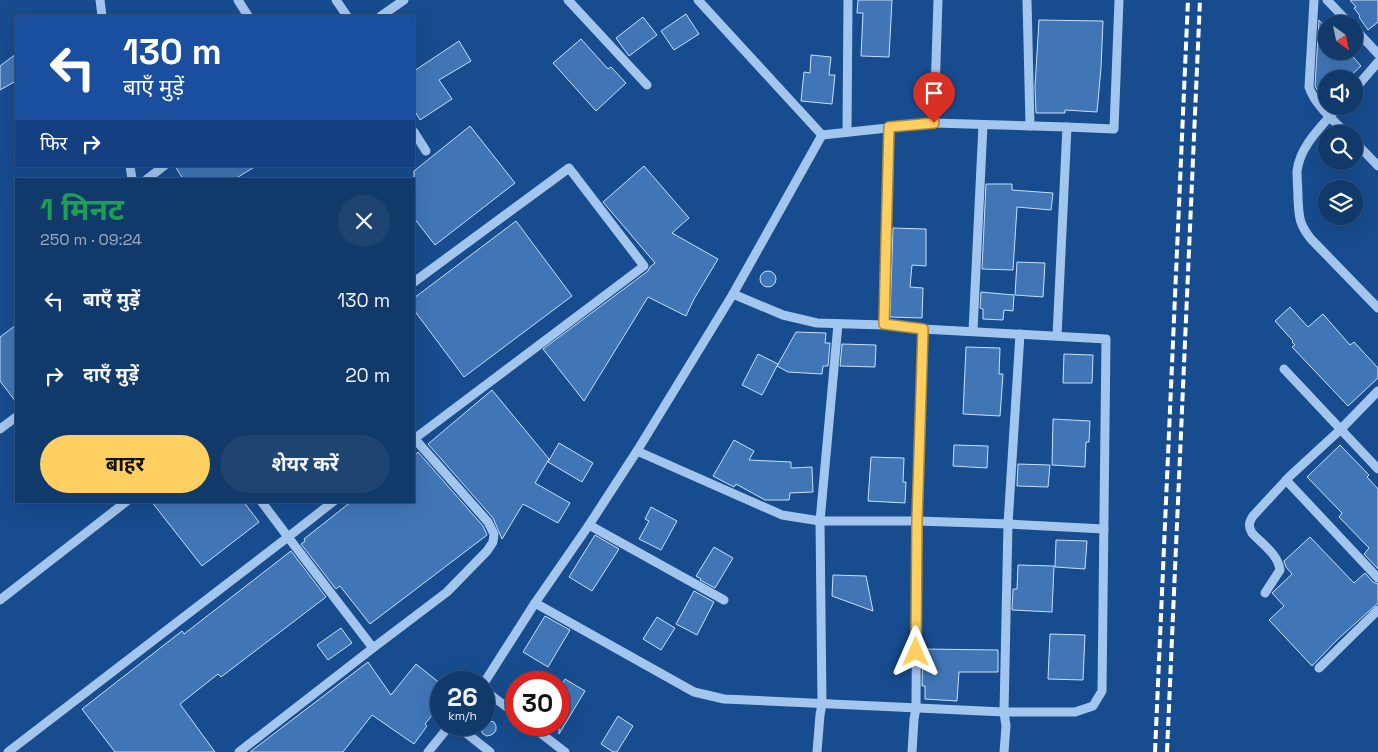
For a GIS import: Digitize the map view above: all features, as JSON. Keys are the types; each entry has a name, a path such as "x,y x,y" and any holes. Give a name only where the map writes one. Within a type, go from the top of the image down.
{"street":[{"path":"100,0 102,15"},
{"path":"238,0 247,15"},
{"path":"336,0 346,15"},
{"path":"382,15 404,0"},
{"path":"568,0 647,86"},
{"path":"698,0 822,135"},
{"path":"847,132 848,0"},
{"path":"934,123 938,0"},
{"path":"1027,0 1030,126"},
{"path":"822,135 934,123 1114,129 1120,0"},
{"path":"1314,0 1309,88 1312,95 1338,125"},
{"path":"1328,0 1342,15"},
{"path":"1363,38 1378,54"},
{"path":"1363,80 1378,62"},
{"path":"1330,117 1306,146 1300,158 1297,172 1299,216 1302,229 1378,308"},
{"path":"973,331 983,124"},
{"path":"884,324 889,127"},
{"path":"1058,336 1067,128"},
{"path":"415,134 426,151"},
{"path":"492,671 637,451 733,294 822,135"},
{"path":"1363,150 1378,166"},
{"path":"147,178 163,167"},
{"path":"415,281 569,168 644,266 415,438"},
{"path":"535,603 694,692 724,700 1004,712 1075,712 1093,706 1102,691 1106,339 923,329 884,324 817,323 784,315 733,294"},
{"path":"817,752 822,704 820,521 838,324"},
{"path":"912,752 916,708 917,521 923,329"},
{"path":"1004,752 1006,726 1004,712 1008,524 1020,334"},
{"path":"1284,369 1378,469"},
{"path":"1264,593 1280,570 1279,564 1275,557 1249,529 1249,522 1286,480 1340,430 1378,391"},
{"path":"0,429 15,418"},
{"path":"239,752 447,592 487,551 493,542 494,534 488,522 415,440"},
{"path":"637,451 782,515 820,521 917,521 1104,529"},
{"path":"1286,480 1378,578"},
{"path":"0,600 124,503"},
{"path":"262,503 373,648"},
{"path":"8,752 331,503"},
{"path":"589,525 724,600"},
{"path":"1319,668 1378,610"},
{"path":"428,752 441,736"},
{"path":"470,736 490,752"},
{"path":"544,736 565,752"}],"building":[{"path":"858,0 892,0 889,57 861,56 863,13 857,13"},
{"path":"1350,0 1378,0 1378,22 1368,30 1363,23 1363,15 1359,15 1354,8 1356,7"},
{"path":"686,14 699,34 674,50 661,31"},
{"path":"643,17 657,35 629,56 616,38"},
{"path":"1039,20 1103,21 1097,112 1065,110 1065,113 1036,113 1035,87"},
{"path":"1318,36 1318,60 1356,60 1361,66 1357,70 1318,70 1318,91 1315,86"},
{"path":"581,39 608,69 611,67 626,83 596,111 553,63"},
{"path":"459,41 471,61 439,80 452,99 420,120 415,112 415,70"},
{"path":"15,55 15,82 0,90 0,66"},
{"path":"811,55 831,57 829,75 835,75 832,104 801,101 804,72 810,73"},
{"path":"470,126 515,183 435,245 415,219 414,171"},
{"path":"644,166 689,218 672,233 718,259 686,316 648,297 584,401 543,349 648,271 655,263 603,202"},
{"path":"176,167 254,167 237,178 182,178"},
{"path":"986,184 1012,184 1012,190 1053,193 1051,210 1017,207 1013,270 982,269"},
{"path":"516,221 572,296 464,377 415,311 415,297"},
{"path":"893,228 926,229 926,266 912,265 910,287 923,288 922,318 890,317"},
{"path":"1017,262 1045,263 1043,297 1015,295"},
{"path":"765,271 771,271 776,276 774,285 765,287 760,282 760,276"},
{"path":"981,292 1014,295 1013,311 1004,310 1003,320 983,319 983,309 980,308"},
{"path":"1290,307 1308,327 1323,314 1350,345 1354,342 1378,368 1378,378 1348,406 1292,347 1295,345 1293,341 1275,321"},
{"path":"15,326 15,401 0,381 0,337"},
{"path":"796,332 826,333 825,343 830,343 828,366 823,366 822,374 788,372 777,366"},
{"path":"842,344 876,345 875,367 840,366"},
{"path":"966,347 1000,348 999,374 1003,374 1000,416 963,414"},
{"path":"758,354 778,364 762,395 742,385"},
{"path":"1064,354 1093,355 1092,383 1063,383"},
{"path":"492,390 549,459 535,483 570,503 558,523 523,504 502,539 493,518 428,444"},
{"path":"1053,419 1090,421 1089,442 1086,442 1085,467 1052,465"},
{"path":"734,440 754,451 749,460 791,462 791,468 812,467 813,492 790,493 789,500 765,500 736,484 734,487 713,476"},
{"path":"559,443 593,463 582,482 548,462"},
{"path":"954,445 988,446 987,468 953,466"},
{"path":"1340,445 1369,475 1367,477 1378,489 1378,569 1364,554 1369,548 1339,517 1342,513 1307,477"},
{"path":"418,452 483,526 487,535 370,624 340,586 336,589 301,544 305,541 304,539 349,503 415,503 415,455"},
{"path":"871,457 904,458 903,482 906,482 905,503 868,501"},
{"path":"1018,464 1050,465 1048,487 1017,486"},
{"path":"153,503 245,503 259,522 202,566"},
{"path":"651,507 677,521 661,550 639,539 649,521 645,519"},
{"path":"595,535 619,549 592,591 569,577"},
{"path":"1310,537 1354,583 1365,573 1373,582 1378,584 1378,603 1338,639 1312,666 1269,620 1284,606 1272,593 1292,574 1284,561"},
{"path":"1056,540 1087,541 1085,569 1055,567"},
{"path":"714,547 733,558 715,588 696,576"},
{"path":"291,551 326,597 221,677 218,674 180,704 215,752 115,752 82,709 182,631 184,634"},
{"path":"1018,565 1054,566 1052,612 1012,610 1013,589 1017,589"},
{"path":"833,575 866,576 873,611 832,596"},
{"path":"694,591 714,602 697,635 676,624"},
{"path":"545,616 570,630 548,667 523,652"},
{"path":"657,617 675,628 661,650 643,639"},
{"path":"341,628 352,643 328,660 317,645"},
{"path":"1050,634 1085,635 1083,680 1048,679"},
{"path":"923,649 998,650 998,672 959,672 957,701 925,699 925,686 922,686"},
{"path":"368,662 391,695 416,664 430,675 430,718 425,724 427,726 414,744 372,715 343,752 250,752"},
{"path":"570,682 585,691 570,716"},
{"path":"618,716 633,726 617,752 613,752 601,744"}],"railway":[{"path":"1155,752 1188,0"},
{"path":"1167,752 1200,0"}],"route":[{"path":"916,652 917,521 923,329 884,324 889,127 934,123"}]}
